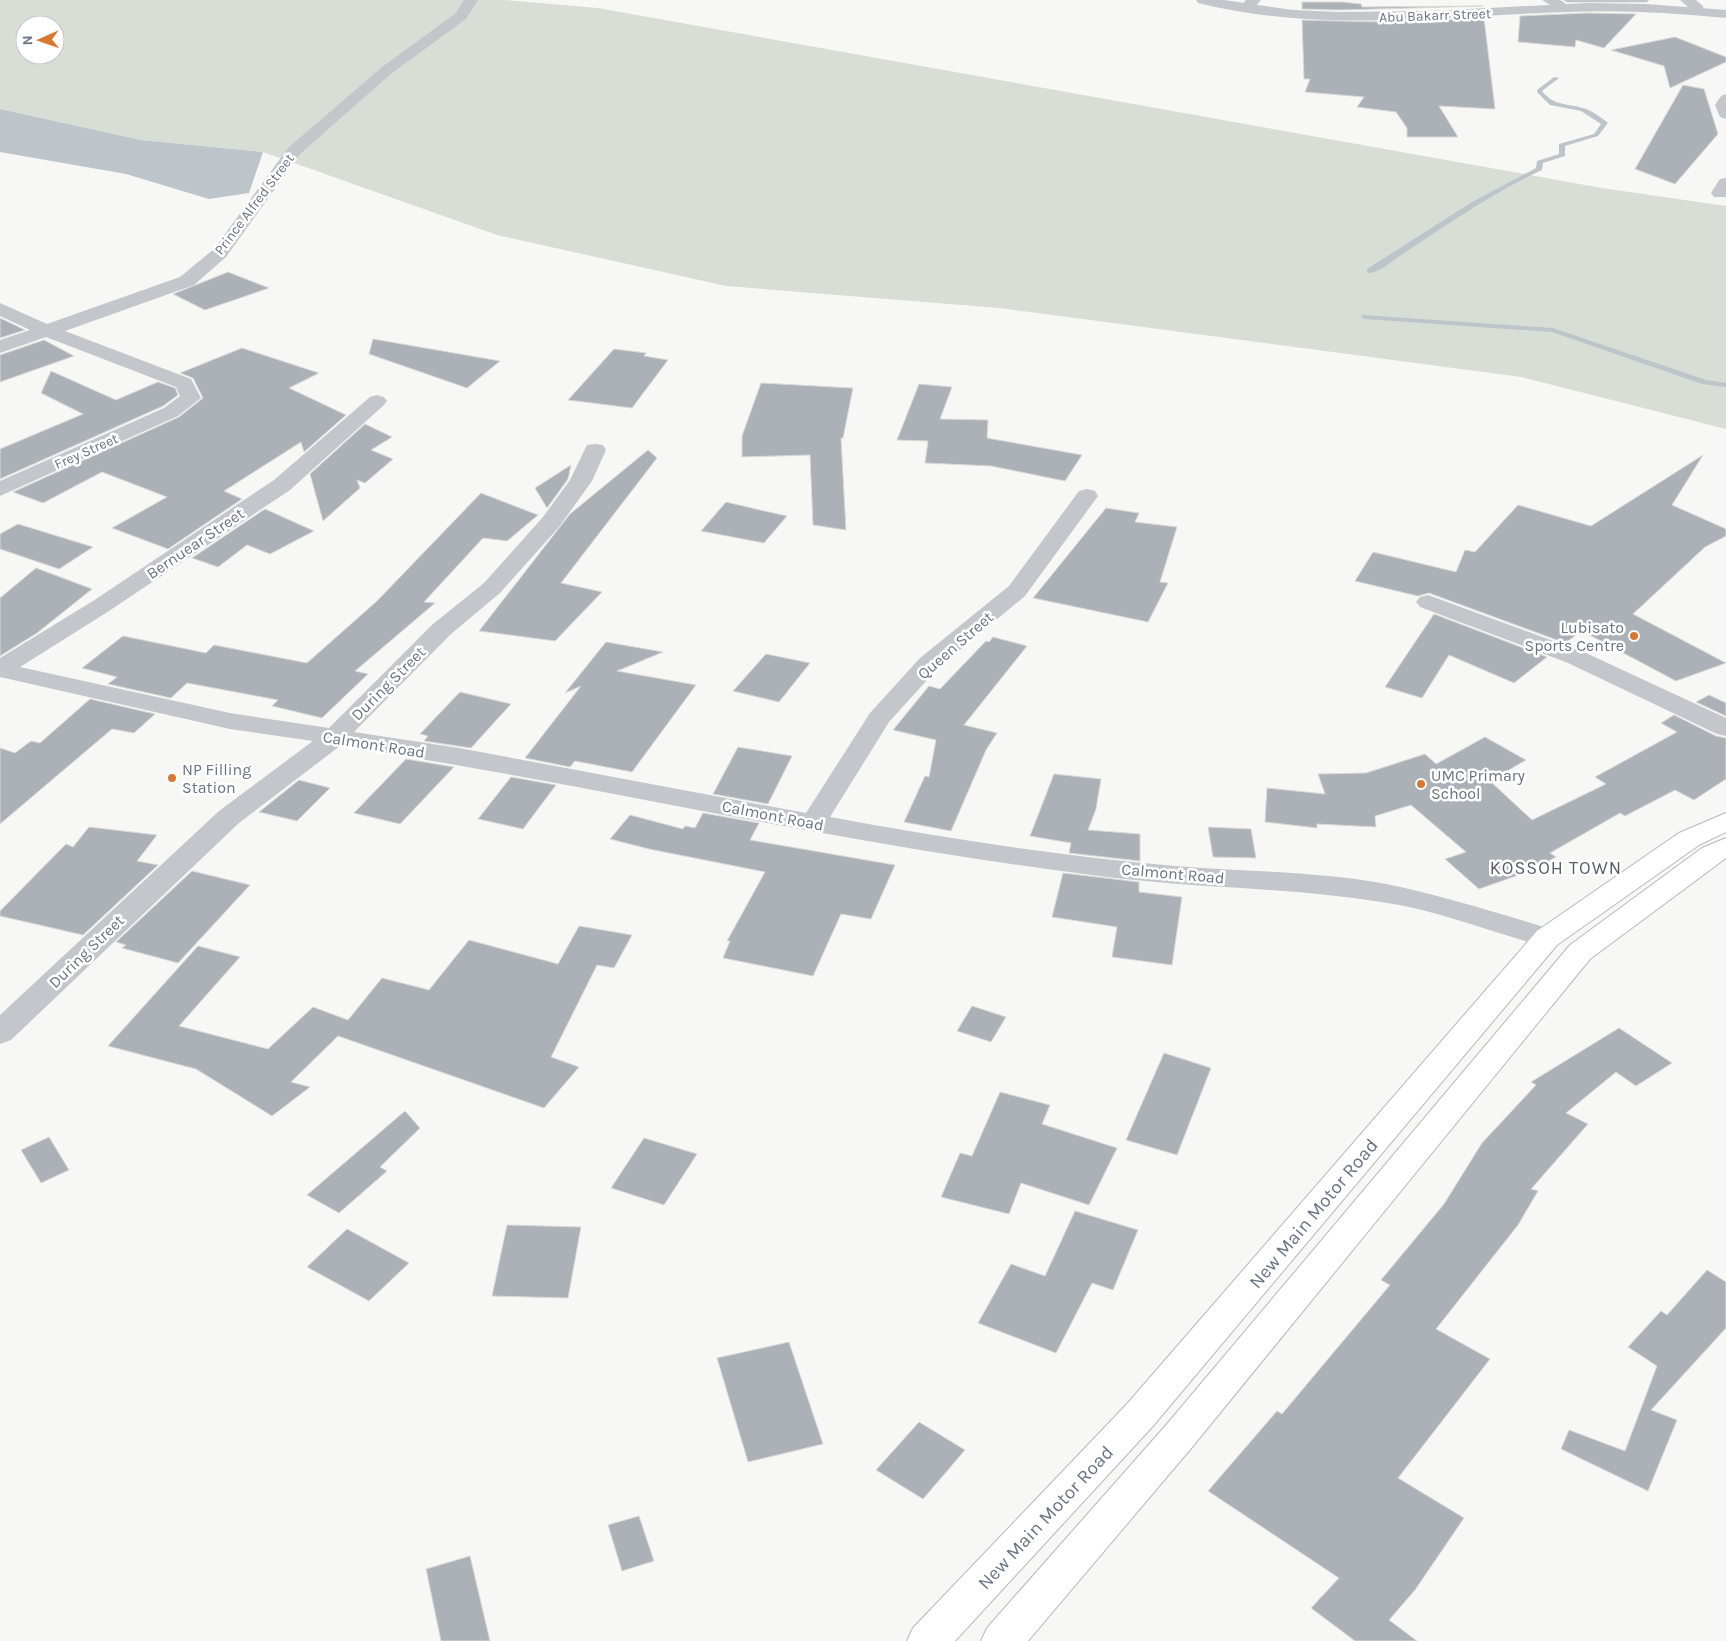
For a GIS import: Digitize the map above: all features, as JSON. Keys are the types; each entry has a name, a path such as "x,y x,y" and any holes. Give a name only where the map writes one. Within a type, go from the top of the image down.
{"highway":[{"name":"New Main Motor Road","path":"928,1641 1140,1415 1547,938 1689,839 1726,821"},
{"path":"1002,1641 1180,1435 1580,952 1712,854 1726,847"}],"street":[{"name":"Prince Alfred Street","path":"0,347 187,281 220,253 294,151 387,70 461,16 471,0"},
{"name":"Abu Bakarr Street","path":"1203,0 1368,17 1483,14 1565,8 1618,7 1726,14"},
{"path":"1549,0 1565,8"},
{"path":"1687,0 1696,6 1697,12"},
{"path":"1726,99 1723,105 1726,114"},
{"path":"0,309 45,330"},
{"name":"Frey Street","path":"0,489 172,412 191,398 184,383 45,330"},
{"name":"Bernuear Street","path":"0,669 102,606 282,485 377,401"},
{"name":"During Street","path":"0,1033 229,817 334,738 442,629 492,588 538,537 581,480 595,450"},
{"name":"Queen Street","path":"813,823 879,718 929,664 1017,592 1087,496"},
{"path":"1428,602 1577,658 1726,728"},
{"name":"Calmont Road","path":"0,669 230,721 459,756 908,840 1049,861 1176,875 1307,883 1384,893 1443,906 1547,938"}],"shaded area":[{"path":"0,0 504,0 598,8 1602,188 1726,206 1726,429 1521,377 999,308 726,286 497,235 263,152 141,140 0,109"},
{"path":"0,109 141,140 263,152 249,193 209,199 126,174 0,152"}],"building":[{"path":"1563,0 1649,0 1647,2 1567,2"},
{"path":"1302,2 1343,2 1361,4 1362,7 1483,6 1339,10 1302,9"},
{"path":"1587,13 1636,14 1604,48 1576,40 1575,47 1518,42 1520,16"},
{"path":"1484,18 1495,109 1439,106 1458,137 1407,137 1407,128 1396,112 1357,107 1364,97 1305,92 1310,79 1304,79 1302,20 1382,22"},
{"path":"1675,37 1726,57 1726,62 1670,88 1664,66 1611,50"},
{"path":"1683,85 1704,89 1718,134 1675,184 1635,169"},
{"path":"228,272 269,288 205,310 173,294"},
{"path":"0,318 25,330 0,338"},
{"path":"373,339 500,361 467,388 369,354"},
{"path":"44,340 74,356 0,382 0,355"},
{"path":"242,348 319,373 289,388 346,415 304,452 301,442 224,491 242,499 168,549 112,528 167,497 102,472 43,503 13,492 179,417 203,398 193,378 180,373"},
{"path":"614,349 646,353 644,356 668,360 632,408 568,400"},
{"path":"51,371 116,400 158,382 175,388 178,395 163,406 0,479 0,449 83,414 41,393"},
{"path":"761,383 853,388 843,438 841,438 846,530 813,525 810,455 742,457 742,436"},
{"path":"919,384 952,387 940,419 988,420 987,438 1082,455 1065,481 991,466 925,463 928,441 897,440"},
{"path":"365,424 392,437 371,450 393,459 365,483 357,480 360,488 323,521 310,474"},
{"path":"648,450 657,458 561,583 602,592 555,641 479,631 570,514"},
{"path":"1703,455 1672,505 1726,529 1726,536 1705,547 1633,614 1726,663 1676,681 1582,631 1565,643 1429,593 1418,596 1355,581 1373,552 1456,572 1465,550 1475,552 1518,505 1591,526"},
{"path":"571,465 568,479 547,508 535,488"},
{"path":"481,493 538,515 507,541 483,538 424,602 435,603 355,671 368,674 322,718 272,706 278,700 187,683 171,698 108,684 117,677 82,668 123,636 206,653 214,645 307,663 377,601"},
{"path":"726,502 787,516 764,543 701,531"},
{"path":"1106,508 1139,513 1135,522 1177,527 1160,582 1168,583 1148,622 1033,598"},
{"path":"265,509 314,531 270,554 247,545 218,567 192,558"},
{"path":"18,524 93,547 59,569 0,549 0,534"},
{"path":"36,568 92,589 37,633 0,656 0,598"},
{"path":"1434,614 1547,657 1514,683 1449,655 1422,698 1385,687"},
{"path":"993,637 1027,646 964,725 997,733 986,750 951,831 904,822 925,776 929,777 936,740 893,730 929,686 940,689 986,641 989,642"},
{"path":"606,642 663,652 617,671 696,685 632,772 575,761 570,767 525,758 581,686 565,693"},
{"path":"766,654 810,663 779,702 733,691"},
{"path":"460,692 511,704 471,748 424,741 428,736 420,734"},
{"path":"1709,695 1726,703 1726,716 1696,702"},
{"path":"90,699 155,714 134,733 112,729 0,824 0,748 15,753 31,741 40,743"},
{"path":"1674,715 1716,736 1726,738 1726,779 1694,800 1675,790 1625,816 1620,813 1550,853 1556,857 1530,871 1479,889 1445,859 1466,852 1411,805 1375,816 1376,827 1317,824 1317,828 1265,822 1267,788 1325,794 1318,774 1366,773 1425,754 1436,764 1485,737 1526,760 1490,781 1532,820 1606,784 1595,777 1677,732 1661,723"},
{"path":"738,747 792,756 768,804 713,794"},
{"path":"406,759 454,767 400,824 354,813"},
{"path":"1054,774 1101,779 1096,809 1088,830 1140,834 1140,861 1069,853 1071,843 1030,836"},
{"path":"511,777 556,785 523,829 478,819"},
{"path":"299,780 330,788 297,821 259,812"},
{"path":"703,813 759,823 750,840 895,865 871,919 841,914 813,976 723,958 730,941 727,941 765,872 649,849 610,839 630,815 683,829 685,826 695,828"},
{"path":"89,827 157,835 137,861 158,865 83,935 0,916 0,911 66,844 73,847"},
{"path":"1208,827 1251,829 1256,858 1213,857"},
{"path":"192,871 250,885 178,963 122,948 126,945 116,942"},
{"path":"1063,873 1139,882 1139,892 1182,897 1172,965 1112,957 1117,927 1052,917"},
{"path":"579,926 632,935 614,968 597,965 551,1057 579,1067 544,1108 338,1036 291,1082 310,1087 272,1116 196,1069 108,1046 198,946 240,957 179,1026 268,1049 313,1007 348,1020 382,978 429,990 469,940 558,964"},
{"path":"972,1006 1006,1017 991,1042 957,1031"},
{"path":"1619,1028 1672,1063 1636,1086 1616,1072 1566,1113 1588,1124 1531,1189 1538,1191 1518,1225 1436,1329 1490,1359 1398,1478 1464,1518 1415,1590 1389,1620 1417,1641 1355,1641 1311,1608 1339,1578 1208,1491 1277,1411 1282,1414 1390,1285 1381,1280 1444,1204 1482,1143 1536,1085 1531,1082"},
{"path":"1164,1053 1211,1068 1177,1155 1126,1140"},
{"path":"1000,1092 1050,1105 1042,1124 1117,1148 1089,1205 1021,1183 1009,1214 941,1197 960,1153 972,1156"},
{"path":"405,1111 420,1128 380,1167 387,1171 339,1213 307,1195"},
{"path":"49,1137 69,1170 41,1183 21,1150"},
{"path":"644,1138 697,1154 664,1205 611,1188"},
{"path":"1075,1211 1138,1230 1113,1290 1092,1283 1056,1353 978,1323 1011,1264 1045,1276"},
{"path":"507,1225 581,1227 568,1298 492,1296"},
{"path":"347,1229 409,1263 369,1301 307,1267"},
{"path":"1707,1270 1726,1282 1726,1328 1651,1410 1677,1420 1648,1491 1561,1449 1569,1430 1625,1451 1657,1366 1628,1347 1661,1311 1667,1315"},
{"path":"789,1342 823,1444 748,1462 717,1358"},
{"path":"919,1422 965,1450 923,1499 876,1470"},
{"path":"639,1516 654,1561 622,1571 608,1525"},
{"path":"470,1556 490,1641 441,1641 426,1569"}],"waterway":[{"path":"1370,271 1474,204 1540,169 1539,162 1563,155 1561,145 1596,135 1605,123 1583,110 1552,104 1543,97 1539,91 1556,78"},
{"path":"1365,317 1553,330 1705,382 1726,385"}],"place":[{"name":"Lubisato Sports Centre","path":"1634,636"},
{"name":"NP Filling Station","path":"172,778"},
{"name":"UMC Primary School","path":"1421,784"}],"district":[{"name":"KOSSOH TOWN","path":"1556,868"}]}
